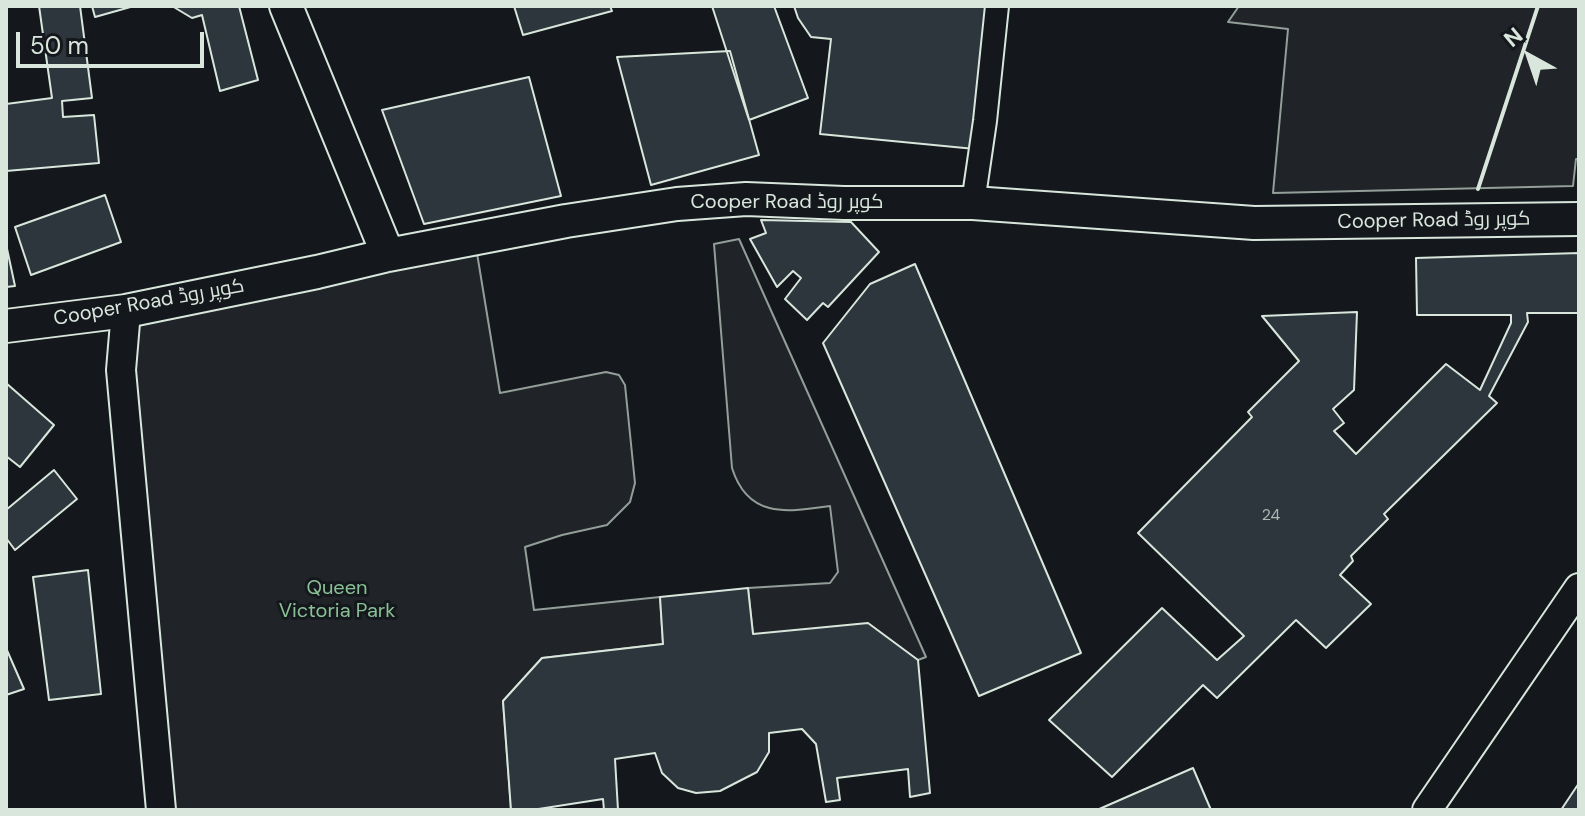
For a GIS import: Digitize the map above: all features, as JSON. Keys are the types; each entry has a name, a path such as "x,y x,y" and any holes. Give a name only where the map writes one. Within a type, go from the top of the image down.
{"main road":[{"path":"286,6 388,255"},
{"name":"Cooper Road کوپر روڈ","path":"6,326 126,311 566,221 677,204 746,199 973,203 1254,223 1579,219"}],"street":[{"path":"973,203 997,6"},
{"path":"126,311 121,358 161,810"},
{"path":"87,316 121,358"},
{"path":"1427,810 1579,588"}],"green space":[{"path":"1239,6 1579,6 1579,159 1576,159 1573,186 1273,193 1288,29 1228,22"},
{"name":"Queen Victoria Park","path":"474,235 500,393 606,372 619,375 625,385 635,483 630,502 607,525 525,547 534,610 660,597 663,644 542,658 503,701 511,810 162,810 119,316"},
{"path":"739,239 926,657 918,660 753,634 748,588 830,583 838,572 830,506 784,510 759,504 739,485 732,468 714,244"}],"building":[{"path":"39,6 80,6 92,98 62,101 63,117 94,115 99,163 6,171 6,104 52,98"},
{"path":"92,6 134,6 95,17"},
{"path":"172,6 239,6 258,80 220,91 202,15 192,18"},
{"path":"514,6 610,6 612,11 523,35"},
{"path":"712,6 774,6 808,98 749,120"},
{"path":"794,6 986,6 975,149 820,134 831,39 811,37"},
{"path":"730,51 759,155 651,185 617,57"},
{"path":"529,77 561,196 424,224 382,110"},
{"path":"105,195 121,242 31,275 15,227"},
{"path":"761,220 851,222 879,252 828,307 823,303 807,320 785,299 801,278 793,271 777,287 750,239 766,233"},
{"path":"6,244 15,286 6,287"},
{"path":"1579,253 1579,313 1527,313 1528,322 1489,396 1497,403 1384,514 1388,519 1351,556 1353,561 1340,575 1371,604 1326,648 1296,620 1217,698 1203,685 1112,777 1049,720 1162,608 1217,660 1244,636 1138,533 1252,417 1248,412 1299,361 1262,316 1357,312 1354,390 1333,409 1344,423 1334,431 1356,454 1446,364 1480,390 1511,323 1511,315 1417,315 1416,258"},
{"path":"915,264 1081,653 979,696 823,343 870,284"},
{"path":"6,383 54,425 20,467 6,456"},
{"path":"54,470 77,499 15,550 6,538 6,510"},
{"path":"88,570 101,694 49,700 33,577"},
{"path":"748,588 753,634 868,623 918,660 930,793 910,797 908,769 837,778 840,800 826,802 816,744 802,729 769,733 769,752 757,772 720,791 696,793 678,788 662,773 655,753 615,759 618,810 604,810 603,799 532,810 511,810 503,701 542,658 663,644 660,597"},
{"path":"6,648 24,689 6,695"},
{"path":"1193,768 1211,810 1097,810"},
{"path":"1579,783 1579,810 1561,810"}],"wall":[{"path":"1478,189 1538,6"}]}
